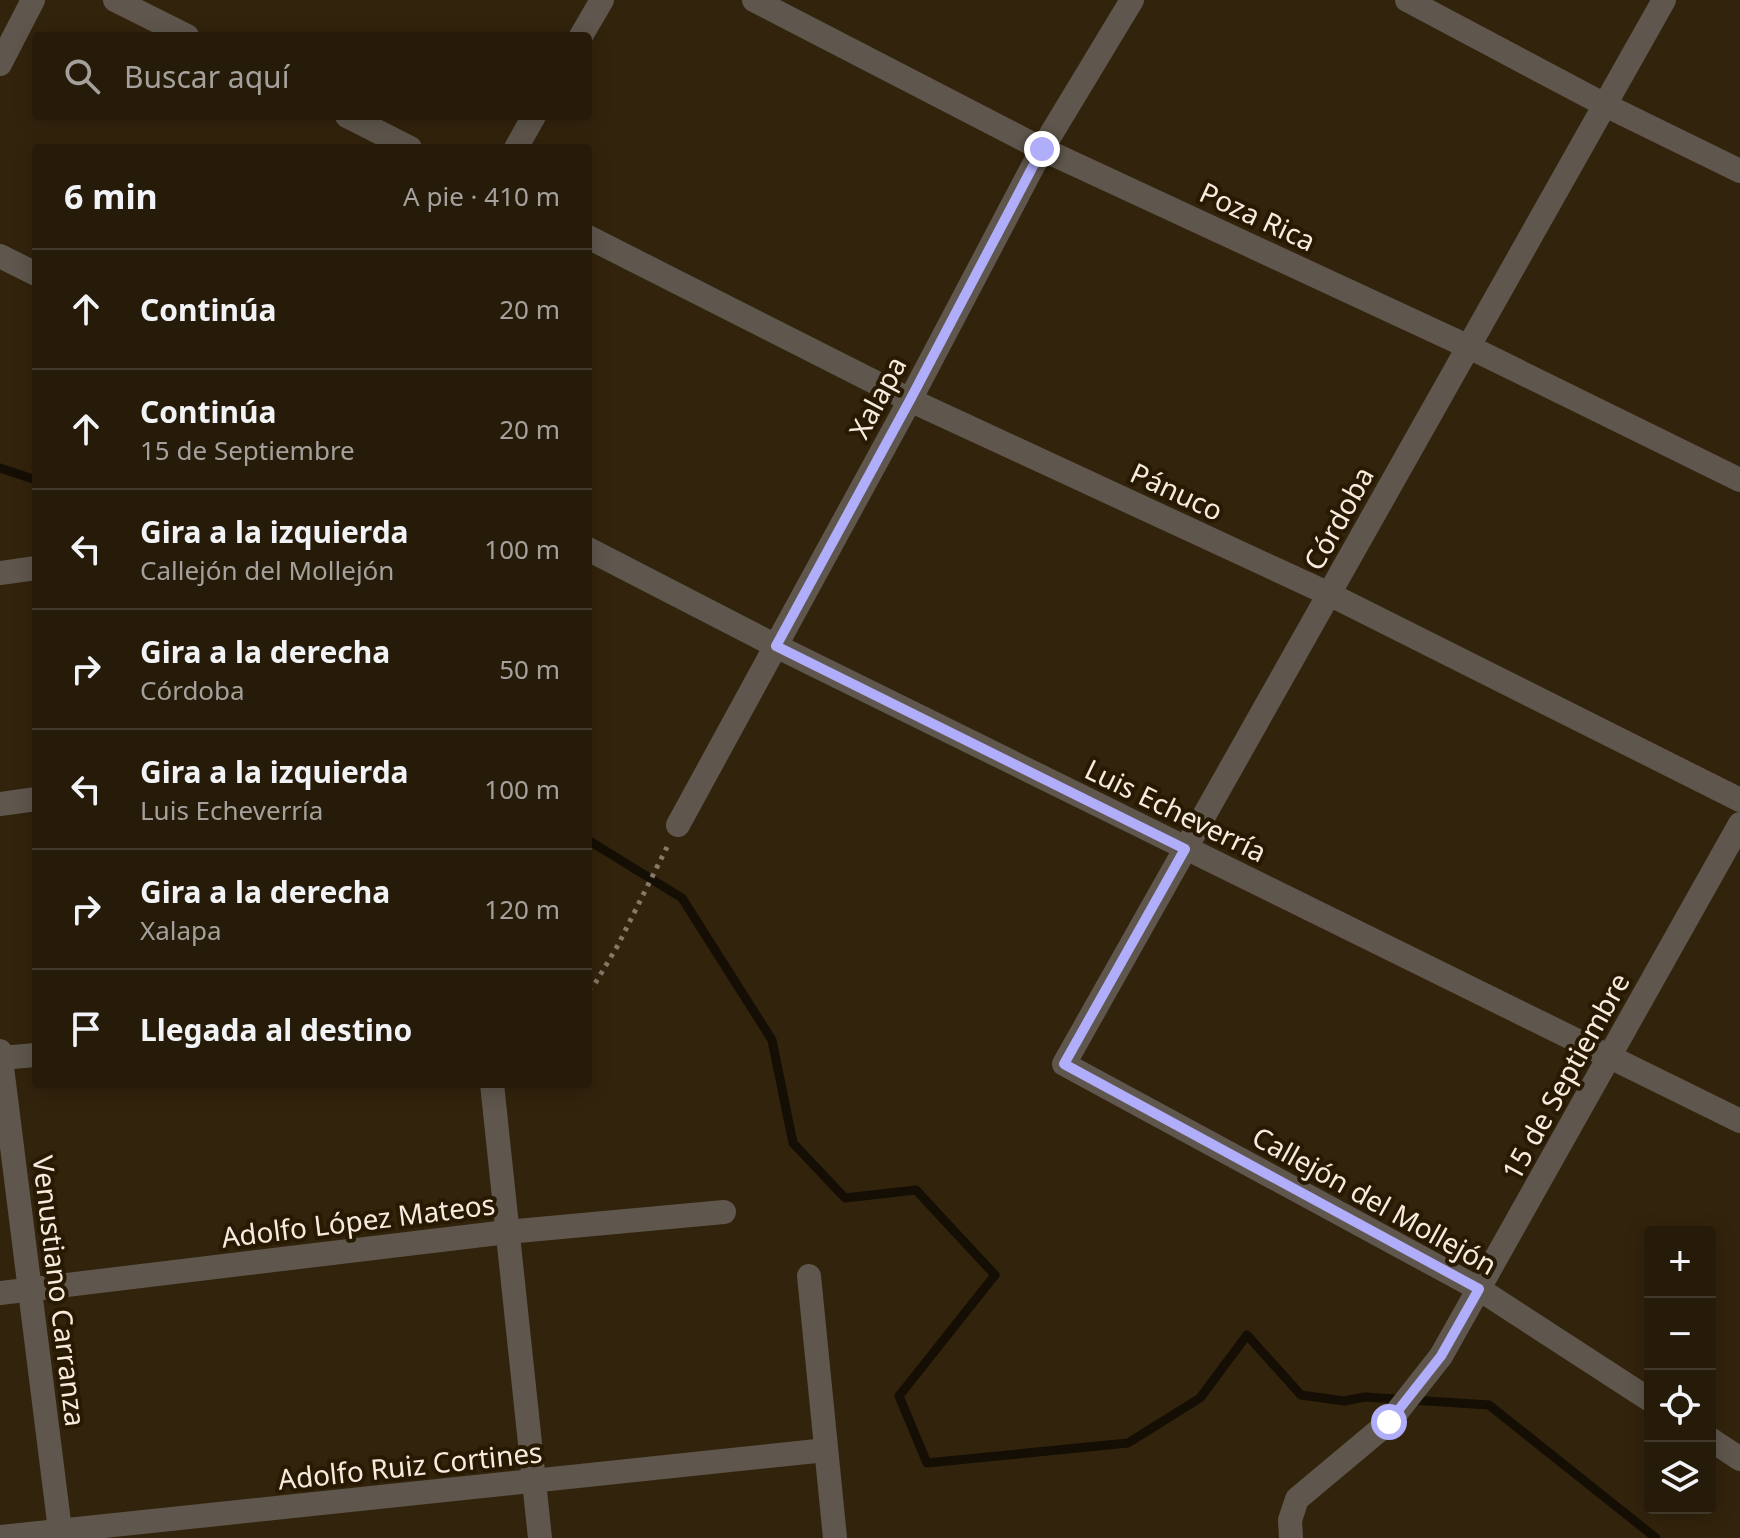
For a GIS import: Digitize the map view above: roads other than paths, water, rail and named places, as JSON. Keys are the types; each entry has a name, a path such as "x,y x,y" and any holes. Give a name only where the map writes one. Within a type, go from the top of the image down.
{"street":[{"path":"0,64 33,0"},
{"path":"115,0 179,32"},
{"path":"583,32 602,0"},
{"name":"Poza Rica","path":"754,0 1042,149 1469,347 1740,480"},
{"name":"Xalapa","path":"676,829 910,400 1042,149 1132,0"},
{"path":"1407,0 1605,105 1740,171"},
{"name":"Córdoba","path":"1064,1064 1664,0"},
{"path":"355,120 402,144"},
{"path":"518,144 532,120"},
{"name":"Pánuco","path":"592,239 910,400 1329,594 1740,800"},
{"path":"0,256 32,272"},
{"name":"Luis Echeverría","path":"592,551 776,646 1740,1121"},
{"path":"0,573 32,569"},
{"path":"0,804 32,800"},
{"name":"15 de Septiembre","path":"1291,1538 1290,1520 1297,1499 1389,1422 1441,1356 1740,824"},
{"name":"Venustiano Carranza","path":"0,1051 60,1535"},
{"path":"0,1058 32,1055"},
{"name":"Callejón del Mollejón","path":"1064,1064 1479,1289 1644,1396"},
{"path":"492,1088 540,1538"},
{"name":"Adolfo López Mateos","path":"0,1293 507,1232 724,1212"},
{"path":"809,1276 835,1538"},
{"path":"1714,1442 1740,1459"},
{"name":"Adolfo Ruiz Cortines","path":"0,1537 60,1535 826,1450"}],"waterway":[{"path":"0,468 32,479"},
{"path":"592,842 682,898 772,1040 793,1143 845,1198 916,1190 995,1275 899,1396 927,1463 1128,1443 1200,1398 1247,1335 1301,1395 1344,1401 1365,1397 1489,1405 1656,1538"}]}
